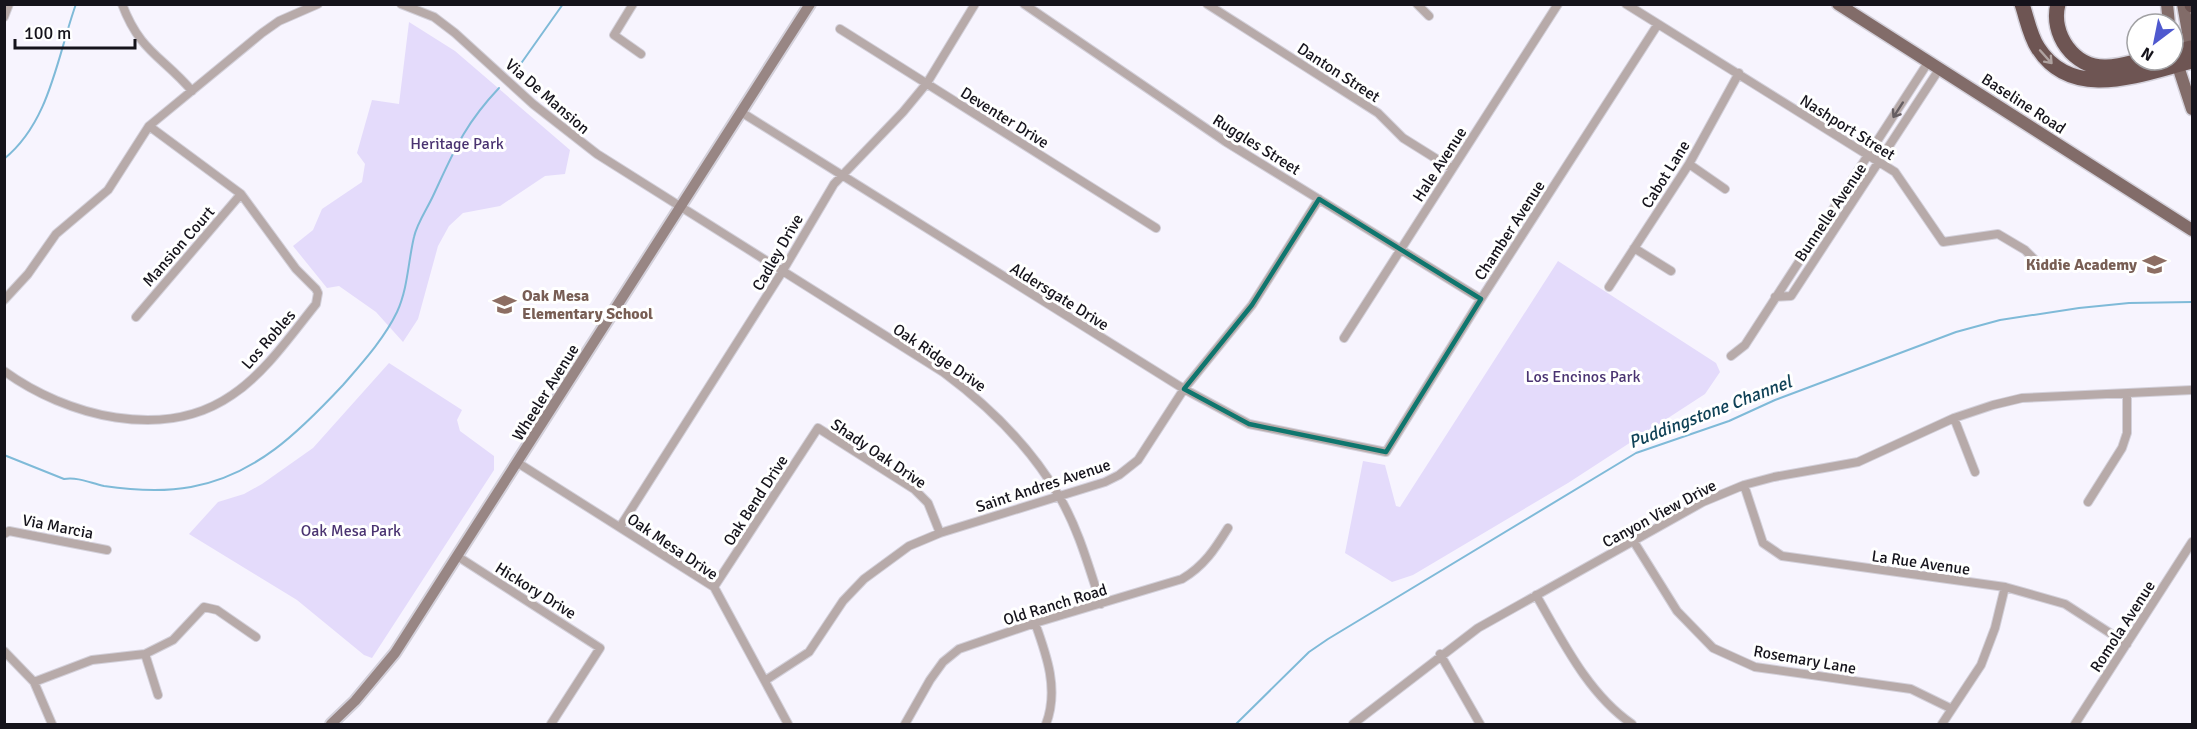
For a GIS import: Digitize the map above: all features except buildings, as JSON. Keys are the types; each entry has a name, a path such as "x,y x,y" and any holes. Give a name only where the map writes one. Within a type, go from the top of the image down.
{"highway":[{"path":"2022,4 2037,47 2050,63 2083,80 2120,80 2137,72"},
{"path":"2058,4 2057,28 2063,43 2086,63 2103,68 2125,64"}],"main road":[{"name":"Wheeler Avenue","path":"331,724 381,672 518,463 810,4"},
{"name":"Baseline Road","path":"1838,4 2193,230"},
{"path":"2184,4 2192,55"},
{"path":"2180,72 2193,109"}],"street":[{"path":"4,17 9,4"},
{"path":"122,4 140,41 175,71 192,91"},
{"path":"4,300 28,274 56,234 108,190 149,126 262,33 305,6 318,4"},
{"name":"Via De Mansion","path":"401,4 412,6 434,17 574,138 680,208"},
{"path":"633,4 614,35 641,54"},
{"name":"Cadley Drive","path":"620,527 782,272 816,210 841,175 903,112 927,83 975,4"},
{"name":"Danton Street","path":"1207,4 1378,113 1403,138 1451,168"},
{"path":"1221,13 1227,4"},
{"path":"1417,4 1429,16"},
{"name":"Hale Avenue","path":"1344,338 1558,4"},
{"name":"Nashport Street","path":"1626,4 1894,172 1943,242 1998,234 2025,250 2037,262"},
{"name":"Ruggles Street","path":"1028,5 1226,142 1481,299"},
{"name":"Chamber Avenue","path":"1386,452 1481,299 1658,24"},
{"name":"Deventer Drive","path":"840,29 1156,228"},
{"name":"Bunnelle Avenue","path":"1731,356 1745,345 1929,61"},
{"name":"Bunnelle Avenue","path":"1775,297 1786,299 1791,296 1940,68"},
{"name":"Cabot Lane","path":"1609,287 1689,164 1739,73"},
{"name":"Aldersgate Drive","path":"741,112 1184,389 1249,424 1386,452"},
{"name":"Los Robles","path":"4,371 29,388 85,411 138,420 192,414 219,404 258,373 316,304 318,293 296,269 241,194 149,126"},
{"path":"1689,164 1725,189"},
{"name":"Mansion Court","path":"136,317 241,194"},
{"name":"Saint Andres Avenue","path":"766,680 809,652 843,601 864,579 909,546 940,533 1104,482 1138,460 1184,389 1252,305 1319,199"},
{"name":"Oak Ridge Drive","path":"680,208 943,372 978,398 1030,453 1060,497 1077,534 1101,604"},
{"path":"1634,248 1671,270"},
{"name":"Canyon View Drive","path":"1353,724 1440,654 1478,628 1703,502 1744,485 1774,477 1858,462 1954,418 1993,405 2022,399 2193,390"},
{"path":"2088,502 2122,448 2127,433 2127,395"},
{"path":"1954,418 1975,472"},
{"name":"Shady Oak Drive","path":"818,428 914,489 928,503 940,533"},
{"name":"Oak Bend Drive","path":"714,587 818,428"},
{"name":"Oak Mesa Drive","path":"518,463 714,587 788,724"},
{"name":"La Rue Avenue","path":"1744,485 1763,543 1782,556 2005,587 2065,604 2127,644"},
{"name":"Old Ranch Road","path":"905,724 943,662 959,649 1035,623 1182,579 1197,570 1228,528"},
{"name":"Via Marcia","path":"4,534 9,531 107,550"},
{"name":"Rosemary Lane","path":"1634,542 1677,610 1713,648 1755,667 1911,689 1952,710"},
{"name":"Romola Avenue","path":"2075,724 2193,542"},
{"name":"Hickory Drive","path":"457,556 600,648 551,724"},
{"path":"1942,724 1981,665 1995,628 2005,587"},
{"path":"1536,595 1579,668 1622,718 1632,724"},
{"path":"34,682 92,660 145,654 173,640 204,608 216,610 256,638"},
{"path":"1035,623 1046,653 1053,690 1052,710 1046,724"},
{"path":"4,651 34,682 52,724"},
{"path":"145,654 158,695"},
{"path":"1440,654 1480,724"}],"highlighted area":[{"path":"1319,199 1481,299 1386,452 1249,424 1184,389 1252,305"}],"green space":[{"name":"Heritage Park","path":"409,22 455,51 570,150 565,174 545,176 500,206 463,213 449,226 438,246 418,319 403,342 376,312 339,286 327,288 293,246 313,230 322,209 362,182 365,164 357,153 372,100 399,104"},
{"name":"Los Encinos Park","path":"1558,261 1716,363 1720,372 1705,394 1568,483 1413,575 1392,582 1345,553 1363,461 1385,465 1396,506 1400,507"},
{"name":"Oak Mesa Park","path":"389,363 462,410 457,420 460,431 494,456 494,470 372,658 364,655 297,600 189,534 218,502 244,494 262,484 313,448"}],"waterway":[{"path":"4,159 20,144 42,108 76,4"},
{"path":"515,72 563,4"},
{"path":"4,455 64,479 104,486 159,490 181,489 214,481 236,473 275,449 293,435 343,385 386,332 401,303 415,232 420,221 468,127 499,88"},
{"name":"Puddingstone Channel","path":"1236,724 1309,652 1328,639 1636,453 1729,421 1775,400 1956,332 2000,320 2129,303 2192,302"}],"place":[{"name":"Kiddie Academy","path":"2155,264"},
{"name":"Oak Mesa Elementary School","path":"504,304"}]}
